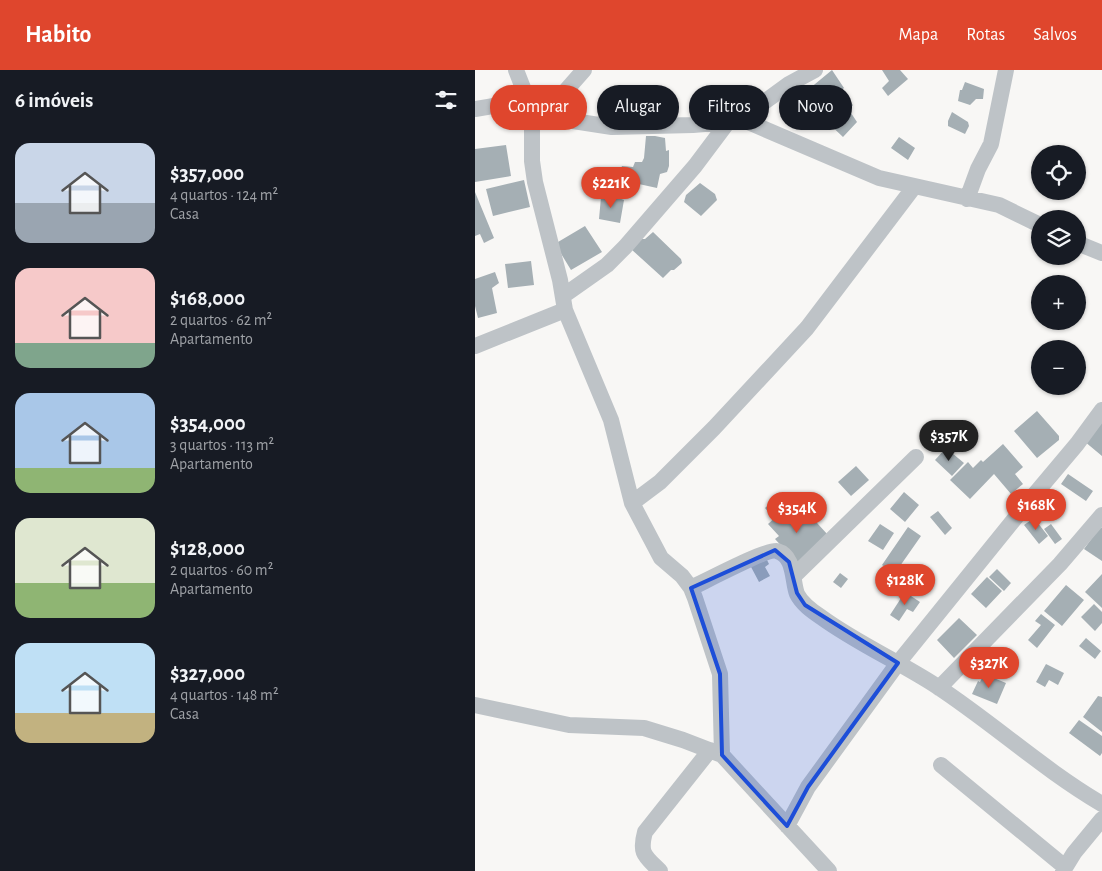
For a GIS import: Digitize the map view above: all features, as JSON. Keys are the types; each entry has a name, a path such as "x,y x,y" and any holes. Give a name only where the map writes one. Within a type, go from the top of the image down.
{"street":[{"path":"516,70 524,85"},
{"path":"565,85 584,70"},
{"path":"769,97 815,70"},
{"path":"967,199 978,169 991,144 1006,70"},
{"path":"475,109 490,109"},
{"path":"587,123 612,127 689,125"},
{"path":"534,130 532,161 535,182 564,303 611,420 632,503 661,558 682,576 691,588 720,674 716,753 645,832 641,845 644,855 660,871"},
{"path":"475,346 564,303 625,247 726,130"},
{"path":"759,130 879,178 999,205 1031,221"},
{"path":"632,503 660,482 714,428 807,328 913,187"},
{"path":"1086,247 1102,253"},
{"path":"787,826 808,787 898,663 1029,500 1077,444 1102,410"},
{"path":"794,576 916,457"},
{"path":"939,688 1060,564 1102,515"},
{"path":"691,588 762,554 775,550 779,551 789,562 797,593 805,605 847,634 939,688 1072,786 1102,804"},
{"path":"475,705 569,725 644,728 716,753 829,871"},
{"path":"941,765 1064,869 1074,853 1102,819"}],"highlighted area":[{"path":"775,550 789,562 797,593 805,605 898,663 808,787 787,826 722,755 720,674 691,588"}],"building":[{"path":"832,70 842,85 814,85"},
{"path":"882,70 900,70 908,79 888,96 882,88 889,81"},
{"path":"965,82 984,89 983,99 976,99 970,105 958,101 960,90 962,90"},
{"path":"952,112 968,122 969,126 965,134 948,126"},
{"path":"852,114 857,122 852,127"},
{"path":"836,130 850,130 843,137"},
{"path":"646,136 665,138 666,151 669,150 669,166 667,172 660,174 657,188 616,179 622,166 633,167 635,162 642,162"},
{"path":"899,137 915,148 908,160 891,148"},
{"path":"506,145 511,176 475,182 475,149"},
{"path":"524,180 530,207 493,216 486,189"},
{"path":"700,183 715,194 717,200 701,216 684,202 686,195"},
{"path":"475,192 494,238 484,243 480,234 475,236"},
{"path":"610,195 624,200 620,223 599,219 601,197"},
{"path":"585,226 602,252 571,270 557,247 558,242"},
{"path":"653,232 681,259 682,263 663,278 631,249 640,239 645,239"},
{"path":"531,261 534,285 508,288 505,264"},
{"path":"495,272 499,283 492,288 497,313 478,318 475,306 475,279"},
{"path":"1037,411 1059,436 1059,440 1037,458 1014,431"},
{"path":"1102,420 1102,456 1084,441"},
{"path":"1003,444 1023,467 1015,474 1023,484 1011,494 994,474 970,499 950,480 968,462 973,468 981,460 983,462"},
{"path":"946,448 964,463 952,476 935,460"},
{"path":"856,466 869,480 851,496 838,482"},
{"path":"1068,474 1093,491 1086,501 1061,484"},
{"path":"904,492 919,505 905,522 890,509"},
{"path":"776,498 783,506 772,516 765,508"},
{"path":"786,508 797,521 807,512 828,535 797,563 775,539 779,536 768,524"},
{"path":"938,511 952,528 945,535 930,517"},
{"path":"1034,518 1048,536 1039,544 1024,525"},
{"path":"880,524 894,533 883,550 868,541"},
{"path":"1051,524 1062,539 1055,544 1044,529"},
{"path":"908,527 921,536 900,566 922,582 917,589 882,565"},
{"path":"1100,527 1102,528 1102,561 1084,549"},
{"path":"765,556 769,564 765,567 770,576 759,582 750,565"},
{"path":"997,569 1011,583 1004,591 989,577"},
{"path":"840,573 848,579 841,588 833,582"},
{"path":"1102,574 1102,608 1085,592"},
{"path":"987,577 1002,591 986,608 971,594"},
{"path":"1066,585 1084,600 1062,626 1044,611"},
{"path":"905,592 920,602 913,612 907,609 899,621 890,615"},
{"path":"1094,604 1102,612 1102,623 1095,631 1081,617"},
{"path":"1041,614 1055,625 1037,648 1028,640 1041,625 1035,621"},
{"path":"959,618 977,635 954,658 937,640"},
{"path":"1086,638 1101,651 1095,659 1079,646"},
{"path":"1046,664 1064,673 1058,685 1049,680 1045,687 1036,682"},
{"path":"984,674 1006,683 997,704 972,694 978,681 980,682"},
{"path":"1098,696 1102,697 1102,732 1083,717"},
{"path":"1079,720 1102,736 1102,753 1100,756 1069,733"}]}
